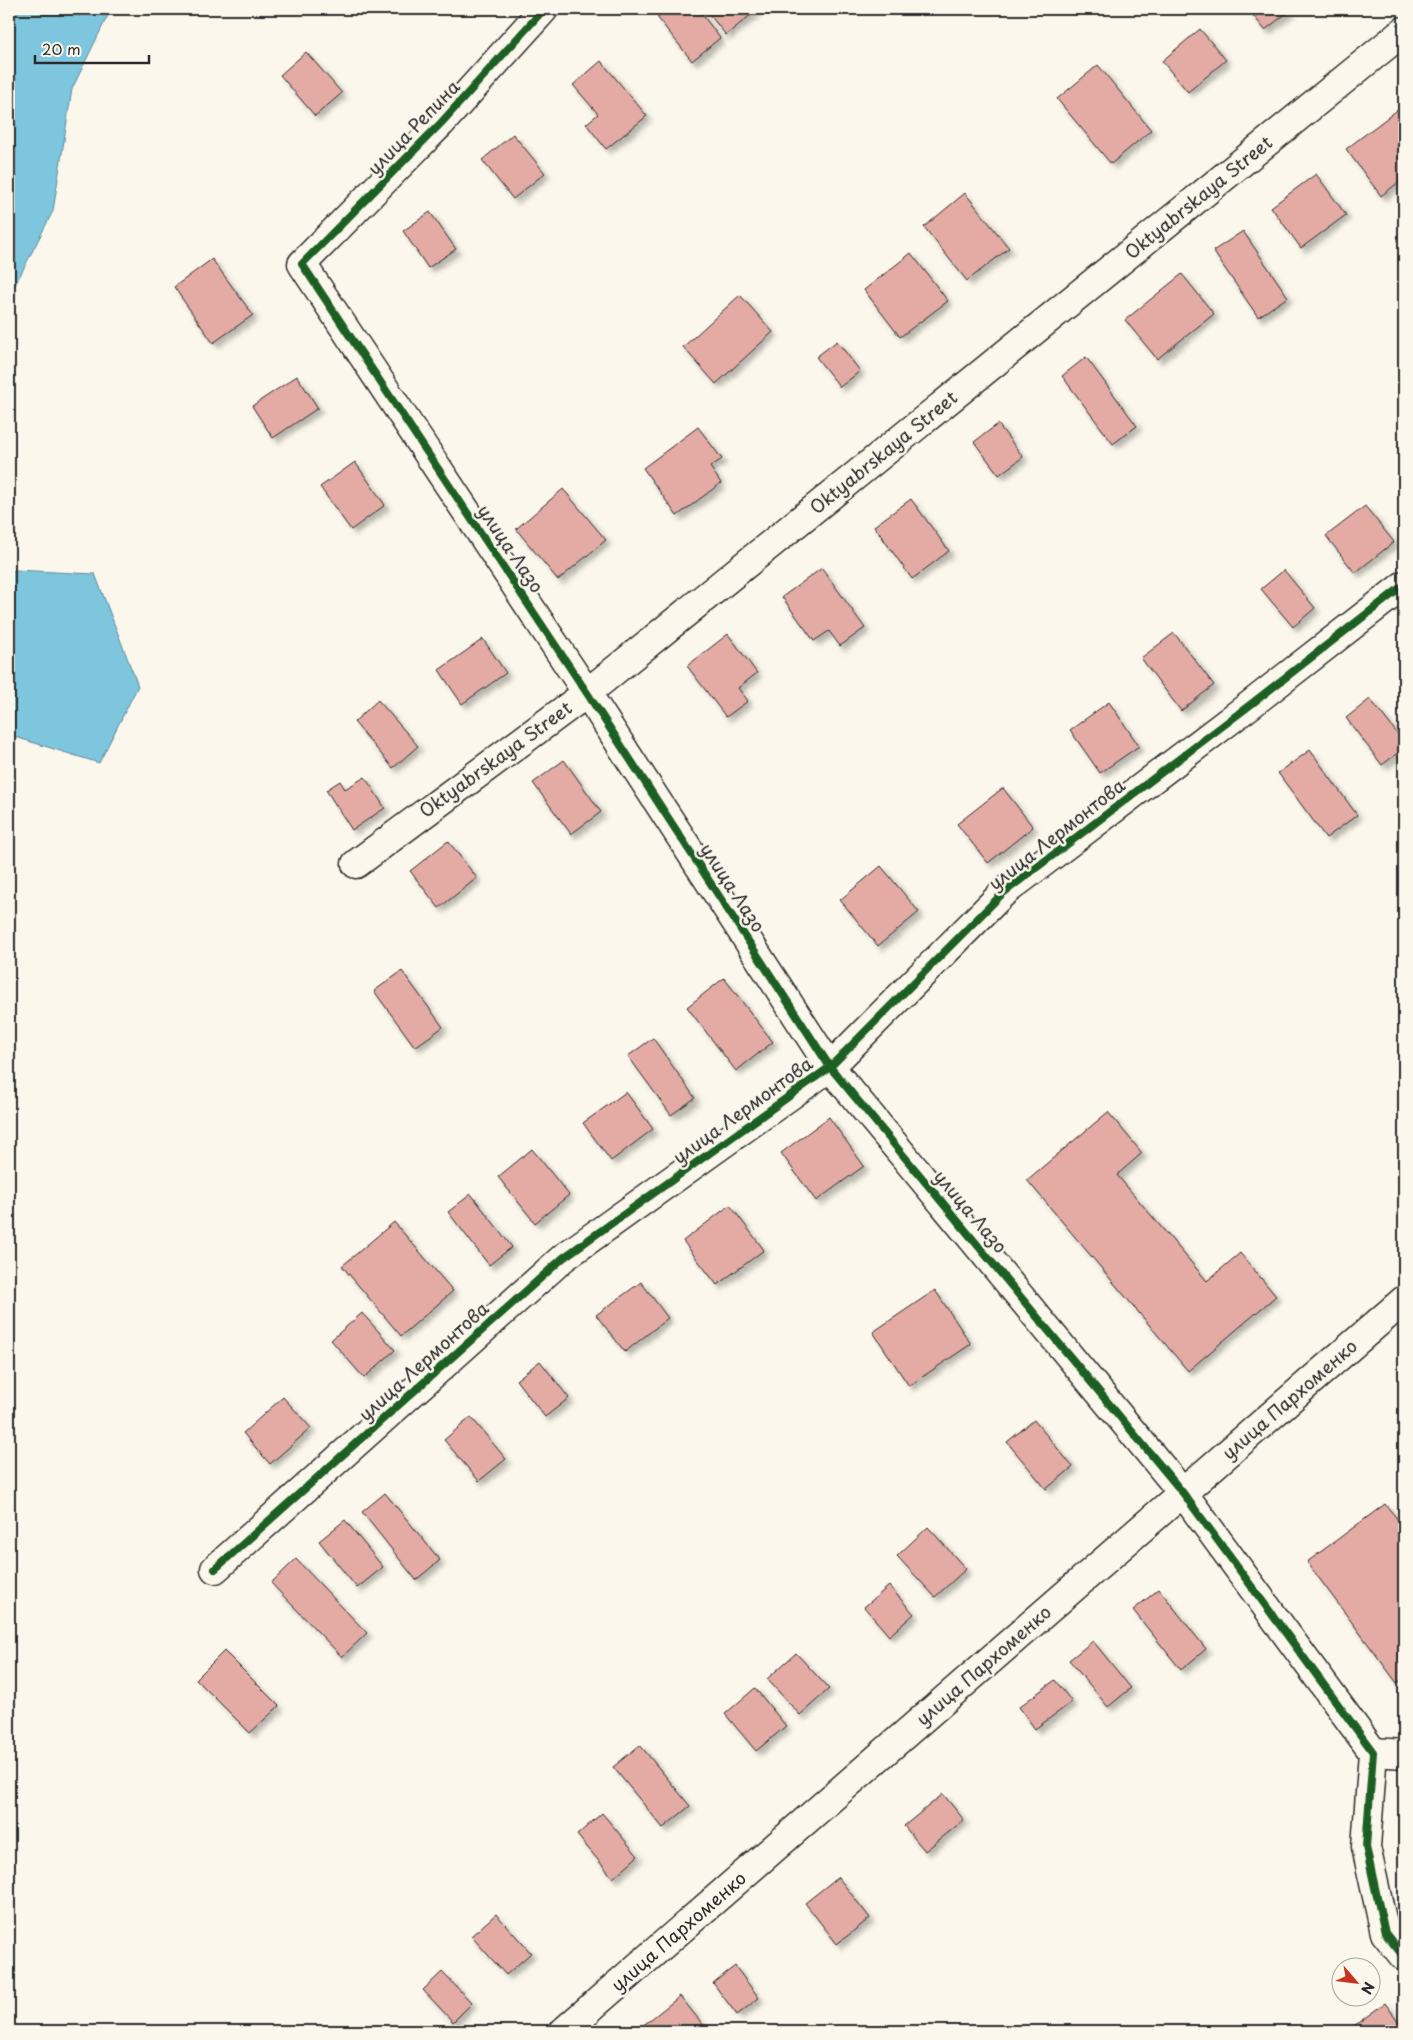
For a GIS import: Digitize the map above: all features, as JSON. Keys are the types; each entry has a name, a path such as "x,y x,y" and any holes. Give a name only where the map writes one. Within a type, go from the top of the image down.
{"street":[{"name":"улица Репина","path":"302,264 441,123 544,9"},
{"name":"Oktyabrskaya Street","path":"356,864 587,693 1404,31"},
{"name":"улица Лазо","path":"302,264 587,693 830,1067 1182,1493 1373,1752"},
{"name":"улица Лермонтова","path":"215,1568 563,1258 830,1067 1003,893 1250,706 1404,585"},
{"name":"улица Пархоменко","path":"564,2031 1404,1300"},
{"path":"1404,1754 1373,1752 1366,1848 1385,1933 1404,1958"}],"water":[{"path":"9,9 111,9 72,89 53,211 9,297"},
{"path":"15,570 95,574 138,686 99,763 9,735 9,572"}],"building":[{"path":"667,9 698,9 720,38 692,61 657,17"},
{"path":"705,9 756,9 757,10 726,35"},
{"path":"1248,9 1292,9 1265,30"},
{"path":"1200,29 1226,60 1188,92 1162,61"},
{"path":"306,52 342,93 315,116 280,75"},
{"path":"601,61 647,116 606,149 586,124 598,114 573,85"},
{"path":"1098,65 1151,130 1111,164 1057,99"},
{"path":"1400,108 1404,113 1404,178 1381,196 1346,149"},
{"path":"513,134 545,173 513,199 482,160"},
{"path":"1316,174 1346,215 1301,248 1271,207"},
{"path":"965,193 1009,248 967,281 924,227"},
{"path":"430,212 456,249 428,268 403,231"},
{"path":"1243,231 1288,297 1258,317 1213,251"},
{"path":"911,253 948,301 900,337 864,290"},
{"path":"212,259 253,315 213,343 174,287"},
{"path":"1182,274 1214,314 1157,359 1125,320"},
{"path":"740,295 773,332 716,384 683,347"},
{"path":"837,341 860,371 840,387 816,357"},
{"path":"1086,357 1137,426 1113,444 1062,376"},
{"path":"297,376 318,408 273,438 252,406"},
{"path":"998,424 1023,457 999,475 974,442"},
{"path":"698,427 722,459 710,467 721,483 677,516 643,468"},
{"path":"355,462 385,505 351,530 320,487"},
{"path":"563,489 606,540 558,580 516,529"},
{"path":"911,499 949,551 912,579 874,526"},
{"path":"1365,506 1394,542 1355,573 1326,536"},
{"path":"822,568 865,628 840,646 829,631 814,641 782,597"},
{"path":"1284,570 1315,608 1293,627 1261,589"},
{"path":"1174,633 1214,685 1181,711 1141,658"},
{"path":"728,634 757,673 738,688 748,701 726,717 687,666"},
{"path":"483,639 506,673 462,704 439,670"},
{"path":"1370,699 1404,742 1404,748 1382,765 1346,718"},
{"path":"378,700 418,746 393,768 354,722"},
{"path":"1109,702 1139,746 1100,773 1070,730"},
{"path":"1310,750 1357,815 1326,838 1278,773"},
{"path":"564,760 601,812 571,834 533,783"},
{"path":"365,777 385,808 352,830 326,790 340,781 345,789"},
{"path":"1003,788 1033,827 988,863 957,824"},
{"path":"448,841 477,878 439,908 410,871"},
{"path":"881,866 919,912 878,946 840,900"},
{"path":"402,971 443,1027 415,1047 374,991"},
{"path":"724,978 773,1042 736,1071 687,1007"},
{"path":"653,1038 695,1098 671,1115 628,1056"},
{"path":"626,1092 653,1129 611,1161 583,1123"},
{"path":"1108,1112 1142,1153 1117,1175 1207,1281 1240,1253 1276,1296 1188,1371 1027,1180"},
{"path":"829,1117 864,1166 816,1201 781,1153"},
{"path":"532,1149 569,1195 535,1223 498,1177"},
{"path":"471,1194 512,1247 489,1265 448,1212"},
{"path":"730,1205 764,1250 717,1285 683,1241"},
{"path":"394,1222 453,1291 401,1336 342,1266"},
{"path":"641,1282 668,1318 625,1352 596,1315"},
{"path":"935,1290 971,1344 909,1386 873,1332"},
{"path":"362,1313 395,1350 364,1378 331,1340"},
{"path":"540,1361 569,1398 545,1417 516,1380"},
{"path":"283,1397 311,1428 270,1464 243,1433"},
{"path":"471,1417 506,1459 479,1481 444,1440"},
{"path":"1034,1420 1073,1467 1046,1489 1007,1442"},
{"path":"385,1493 440,1560 416,1580 362,1512"},
{"path":"1385,1504 1404,1527 1404,1678 1397,1683 1307,1562"},
{"path":"345,1520 383,1567 357,1588 319,1541"},
{"path":"928,1527 966,1569 935,1597 897,1556"},
{"path":"296,1559 367,1633 342,1657 271,1583"},
{"path":"889,1586 914,1614 889,1636 864,1607"},
{"path":"1159,1589 1206,1649 1181,1670 1133,1610"},
{"path":"1093,1641 1131,1688 1108,1707 1069,1660"},
{"path":"224,1651 279,1706 250,1733 196,1679"},
{"path":"796,1653 829,1689 800,1715 767,1679"},
{"path":"1055,1680 1072,1702 1035,1729 1019,1707"},
{"path":"755,1688 786,1726 756,1751 725,1714"},
{"path":"640,1745 690,1806 663,1828 613,1767"},
{"path":"943,1794 964,1820 925,1851 904,1826"},
{"path":"602,1813 638,1856 613,1878 577,1835"},
{"path":"838,1877 870,1918 837,1944 805,1903"},
{"path":"496,1914 531,1953 506,1975 471,1936"},
{"path":"735,1966 759,1998 737,2015 713,1983"},
{"path":"442,1972 472,2003 453,2022 423,1990"},
{"path":"680,1996 708,2031 636,2031"},
{"path":"1385,2003 1404,2031 1347,2031 1380,2008"}],"cycle path":[{"path":"544,9 441,123 302,264 587,693 830,1067 1183,1493 1373,1752 1366,1847 1385,1933 1404,1957"},
{"path":"215,1569 563,1258 830,1067 1003,893 1404,585"}]}
